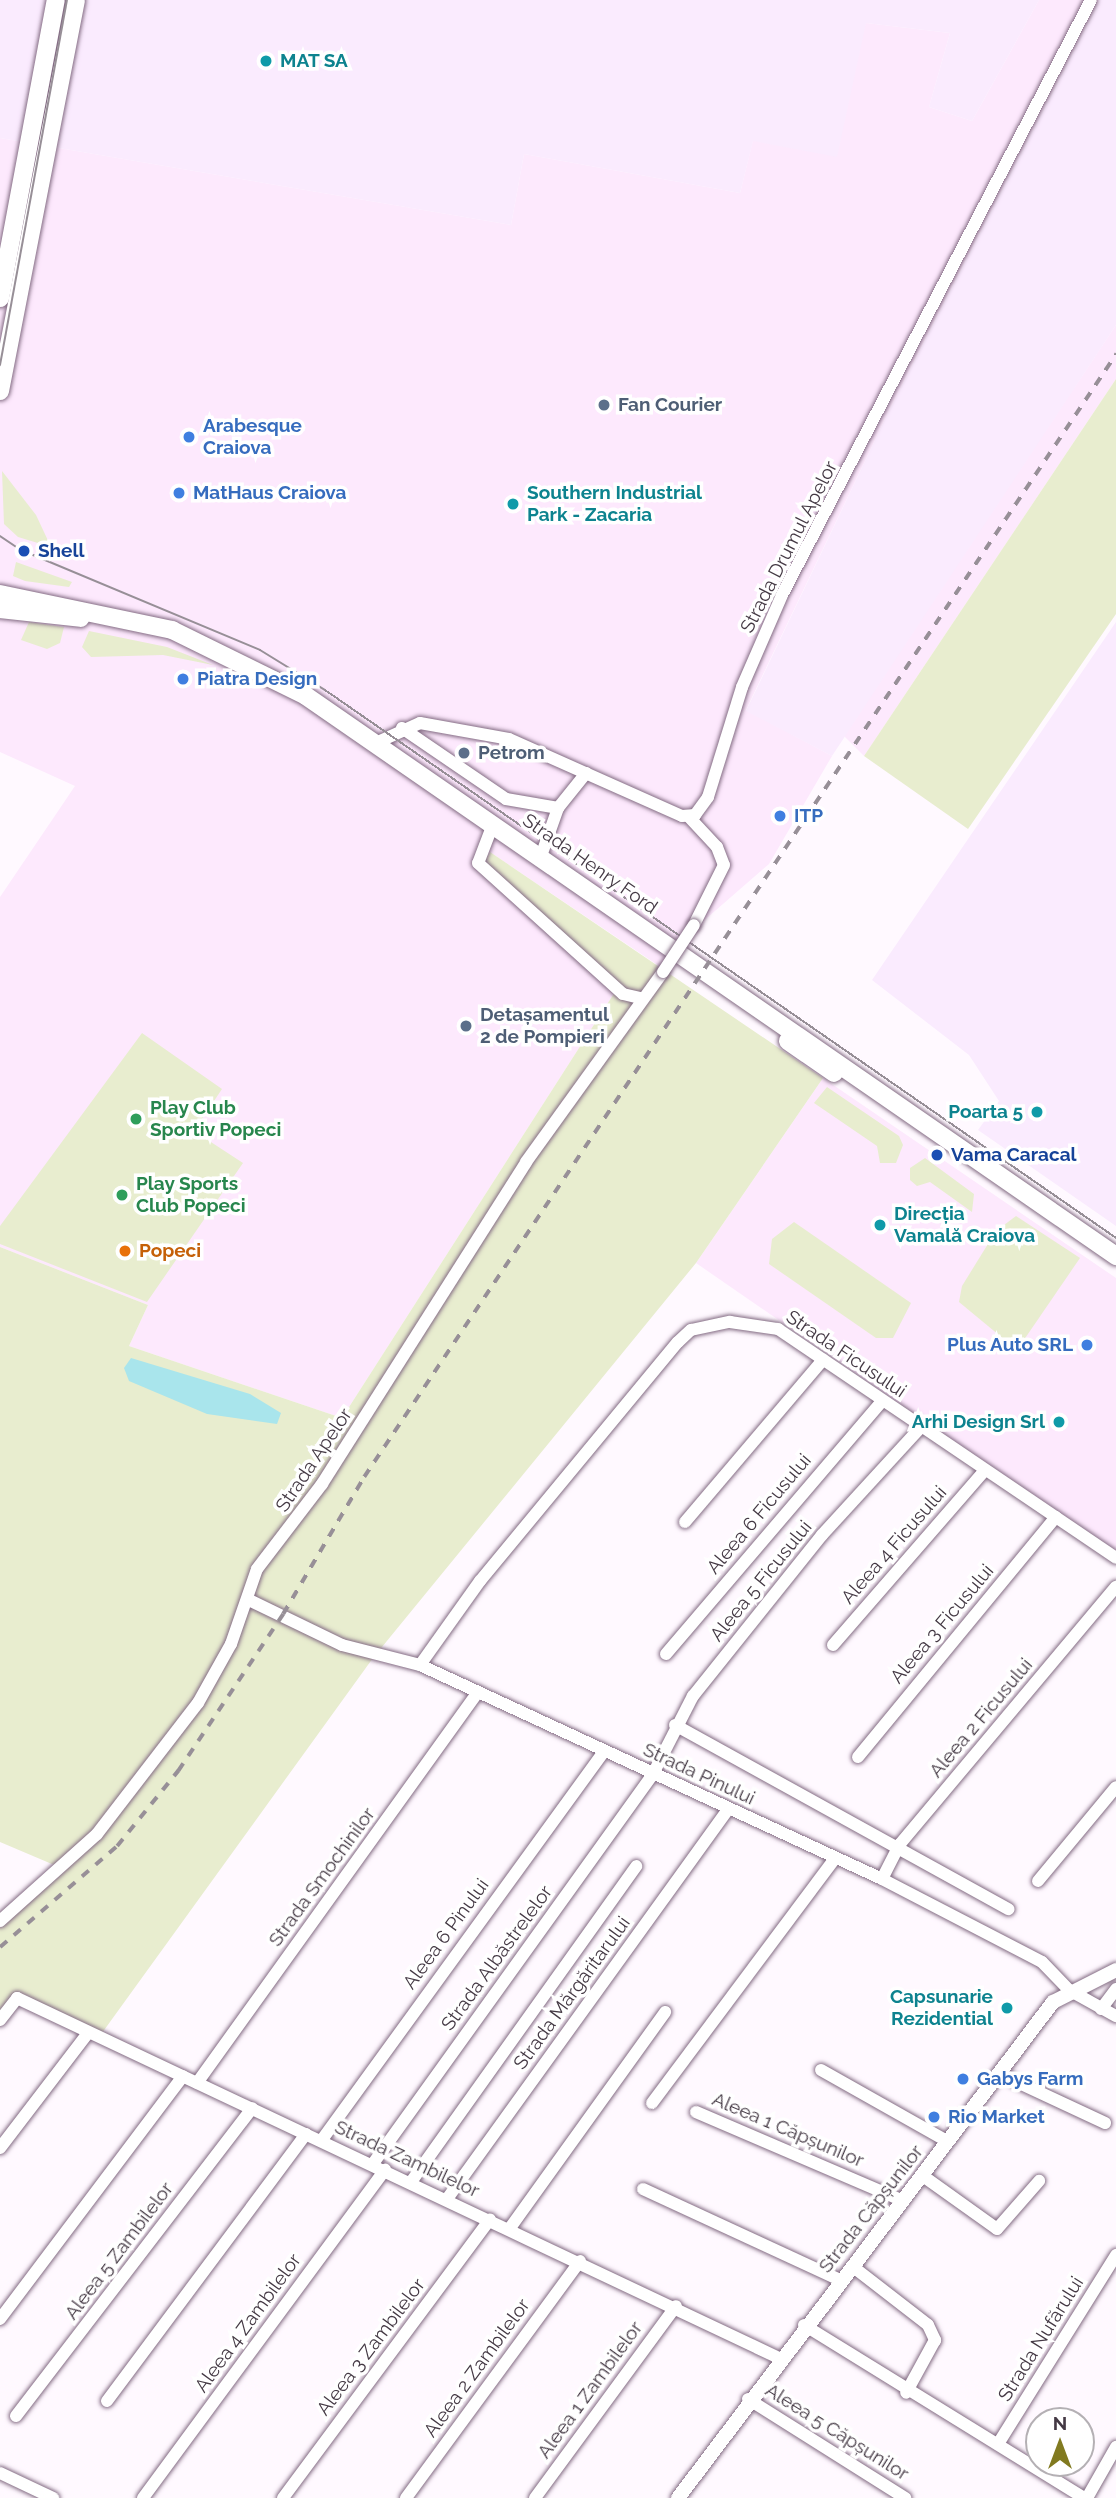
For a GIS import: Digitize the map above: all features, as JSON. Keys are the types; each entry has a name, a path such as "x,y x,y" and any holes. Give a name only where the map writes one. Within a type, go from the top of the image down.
{"main road":[{"path":"0,298 56,0"},
{"path":"0,391 76,0"},
{"path":"0,586 25,598"},
{"name":"Strada Henry Ford","path":"0,594 122,616 213,646 378,742 1116,1256"},
{"name":"Strada Henry Ford","path":"0,609 105,623 221,662 371,750 1116,1268"}],"street":[{"name":"Strada Drumul Apelor","path":"689,817 708,797 742,687 782,595 1091,0"},
{"path":"378,742 402,728 438,724 509,739 689,817"},
{"path":"402,728 506,799 558,808"},
{"path":"541,856 558,808 586,773"},
{"name":"Strada Apelor","path":"0,1921 63,1869 142,1778 198,1703 249,1600 257,1569 322,1484 503,1197 694,925 724,866 717,847 689,817"},
{"path":"489,832 478,863 623,995 641,998"},
{"name":"Strada Ficusului","path":"420,1665 480,1581 691,1330 754,1323 778,1329 920,1428 1116,1558"},
{"path":"685,1522 823,1360"},
{"name":"Aleea 6 Ficusului","path":"666,1654 882,1401"},
{"name":"Aleea 5 Ficusului","path":"653,1774 675,1725 822,1535 920,1428"},
{"name":"Aleea 4 Ficusului","path":"832,1645 984,1471"},
{"name":"Aleea 3 Ficusului","path":"858,1757 1056,1517"},
{"name":"Aleea 2 Ficusului","path":"882,1879 900,1844 1116,1587"},
{"name":"Strada Pinului","path":"249,1600 342,1645 420,1665 477,1694 882,1879 1042,1962 1069,1990 1116,2016"},
{"name":"Strada Smochinilor","path":"197,2083 477,1694"},
{"path":"675,1725 900,1844 1009,1909"},
{"name":"Aleea 6 Pinului","path":"321,2141 604,1751"},
{"name":"Strada Albăstrelelor","path":"378,2168 653,1774"},
{"path":"1038,1881 1116,1787"},
{"name":"Strada Mărgăritarului","path":"447,2199 728,1810"},
{"path":"652,2103 835,1858"},
{"path":"411,2182 636,1867"},
{"name":"Strada Căpșunilor","path":"678,2498 804,2325 1069,1990 1116,1970"},
{"path":"1101,2008 1116,1989"},
{"name":"Strada Zambilelor","path":"0,2020 17,1998 676,2306 779,2358"},
{"path":"510,2228 665,2012"},
{"path":"0,2148 88,2033"},
{"path":"821,2070 947,2141"},
{"path":"1000,2074 1105,2123"},
{"path":"0,2319 183,2076"},
{"name":"Aleea 5 Zambilelor","path":"16,2416 252,2108"},
{"name":"Aleea 1 Căpșunilor","path":"696,2112 904,2201"},
{"path":"107,2401 306,2134"},
{"name":"Aleea 4 Zambilelor","path":"143,2498 378,2168"},
{"path":"923,2176 997,2229 1040,2181"},
{"path":"643,2189 840,2280"},
{"name":"Aleea 3 Zambilelor","path":"283,2498 490,2219"},
{"name":"Strada Nufărului","path":"998,2444 1116,2255"},
{"name":"Aleea 2 Zambilelor","path":"406,2498 580,2261"},
{"path":"852,2266 928,2325 934,2340 906,2393"},
{"name":"Aleea 1 Zambilelor","path":"535,2498 676,2306"},
{"path":"804,2325 906,2393 998,2444 1085,2498 1116,2447"},
{"name":"Aleea 5 Căpșunilor","path":"748,2399 905,2498"},
{"path":"0,2473 27,2493 52,2498"}],"shaded area":[{"path":"0,0 1039,0 972,121 929,107 950,33 866,23 837,157 753,141 740,193 524,154 511,225 0,138"},
{"path":"1039,0 1099,0 887,415 746,710 832,756 769,864 700,924 668,972 490,852 620,984 342,1418 129,1346 148,1305 0,1247 0,897 75,786 0,752 0,138 511,225 524,154 740,193 753,140 866,23 950,33 929,107 972,121"},
{"path":"1099,0 1116,0 1116,325 832,756 746,711 887,415"},
{"path":"1116,325 1116,379 864,756 843,735"},
{"path":"1116,622 1116,1226 978,1130 999,1101 969,1055 872,980"},
{"path":"823,1078 1116,1278 1116,1553 696,1263"}],"green space":[{"path":"1116,379 1116,614 968,829 864,756"},
{"path":"2,471 36,515 51,547 18,537 4,524"},
{"path":"16,562 72,582 69,587 25,581 13,576"},
{"path":"29,622 64,627 60,643 47,649 21,640"},
{"path":"89,631 167,647 213,665 163,655 91,657 82,647"},
{"path":"490,852 823,1078 696,1263 373,1658 102,2033 12,2001 0,2017 0,1928 66,1870 0,1842 0,1247 148,1305 129,1346 342,1418 620,984 485,861"},
{"name":"Play Sports Club Popeci","path":"142,1033 222,1089 194,1131 243,1163 147,1302 0,1244 0,1226"},
{"path":"827,1087 899,1136 903,1145 896,1163 880,1163 877,1146 814,1103"},
{"path":"925,1158 974,1194 972,1212 930,1182 917,1186 910,1180 910,1168"},
{"path":"1016,1216 1080,1258 1017,1350 959,1302 962,1286 996,1231"},
{"path":"794,1222 911,1303 893,1338 876,1338 769,1264 772,1239"}],"water":[{"path":"131,1358 250,1394 281,1413 277,1424 207,1414 129,1381 124,1368"}],"tram line":[{"path":"0,365 67,0"},
{"path":"0,536 21,550 260,650 325,690 1116,1238"}],"railway":[{"path":"0,1947 117,1846 178,1771 283,1614 364,1477 1116,354"}],"place":[{"name":"MAT SA","path":"266,61"},
{"name":"Fan Courier","path":"604,405"},
{"name":"Arabesque Craiova","path":"189,437"},
{"name":"MatHaus Craiova","path":"179,493"},
{"name":"Southern Industrial Park - Zacaria","path":"513,504"},
{"name":"Shell","path":"24,551"},
{"name":"Piatra Design","path":"183,679"},
{"name":"Petrom","path":"464,753"},
{"name":"ITP","path":"780,816"},
{"name":"Detașamentul 2 de Pompieri","path":"466,1026"},
{"name":"Poarta 5","path":"1037,1112"},
{"name":"Play Club Sportiv Popeci","path":"136,1119"},
{"name":"Vama Caracal","path":"937,1155"},
{"name":"Play Sports Club Popeci","path":"122,1195"},
{"name":"Direcția Vamală Craiova","path":"880,1225"},
{"name":"Popeci","path":"125,1251"},
{"name":"Plus Auto SRL","path":"1087,1345"},
{"name":"Arhi Design Srl","path":"1059,1422"},
{"name":"Capsunarie Rezidential","path":"1007,2008"},
{"name":"Gabys Farm","path":"963,2079"},
{"name":"Rio Market","path":"934,2117"}]}
